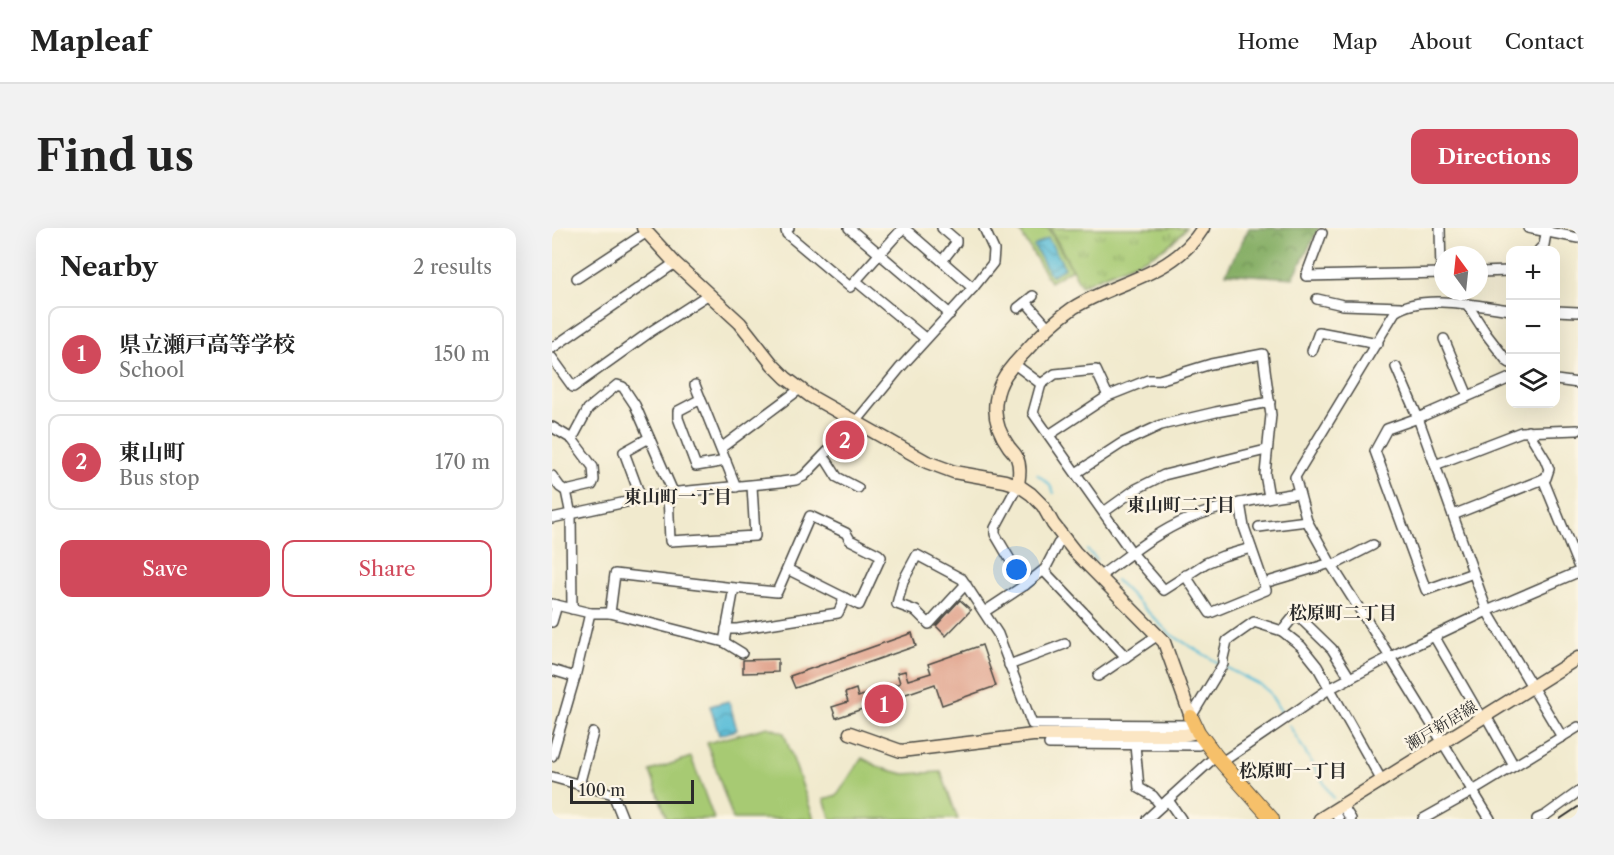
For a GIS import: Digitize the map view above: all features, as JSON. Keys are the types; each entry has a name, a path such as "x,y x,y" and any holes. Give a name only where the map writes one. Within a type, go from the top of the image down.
{"main road":[{"path":"1197,729 1219,759 1272,819"}],"street":[{"path":"789,228 786,231 787,234 850,287 903,228 974,288"},
{"path":"849,228 950,314"},
{"path":"942,228 956,240 956,243 942,261"},
{"path":"552,518 670,493 752,486 796,480 804,476 855,423 900,368 974,288 993,263 994,250 984,228"},
{"path":"1025,585 995,534 995,528 1018,485 1019,472 1017,457 997,426 996,398 1006,372 1048,327 1074,308 1098,295 1165,266 1184,252 1203,228"},
{"path":"1440,228 1441,246"},
{"path":"1528,228 1578,238"},
{"path":"577,278 645,230 675,263 740,323 773,365 800,389 855,423 927,462 954,472 1005,481 1018,485 1031,494 1075,552 1164,642 1197,729 1198,745 1049,744"},
{"path":"1543,246 1547,230"},
{"path":"1322,233 1306,276 1434,273"},
{"path":"552,348 675,263"},
{"path":"1488,272 1506,271"},
{"path":"856,281 927,339"},
{"path":"552,358 573,387 650,332 709,294"},
{"path":"1317,299 1343,305 1401,308"},
{"path":"1026,302 1048,327"},
{"path":"1490,819 1331,564 1307,521 1295,477 1395,312 1405,305 1444,302 1462,302 1506,309"},
{"path":"1467,304 1506,360"},
{"path":"1560,311 1578,312"},
{"path":"1312,351 1319,332 1378,343"},
{"path":"1444,339 1468,396"},
{"path":"1049,435 1108,396 1148,380 1159,380 1211,364 1263,354 1271,415 1265,474 1269,497"},
{"path":"1013,363 1041,384"},
{"path":"1396,367 1436,465 1487,611 1562,737"},
{"path":"1108,396 1096,370 1055,374 1041,384 1033,413 1132,553 1164,590 1185,575 1214,560 1251,548"},
{"path":"1473,573 1426,590 1375,451 1387,429 1506,380"},
{"path":"1560,380 1578,382"},
{"path":"572,439 588,408 617,385 623,387 635,405 670,493 670,541 755,536 752,486"},
{"path":"694,385 736,487"},
{"path":"720,448 800,389"},
{"path":"700,399 678,411 678,418 696,466 726,461"},
{"path":"1076,473 1122,442 1161,425 1270,402"},
{"path":"552,427 572,439 593,467 592,485 566,491"},
{"path":"1436,465 1521,432 1578,430"},
{"path":"1453,516 1546,478 1549,469 1528,431"},
{"path":"641,498 624,452 649,438"},
{"path":"1104,512 1136,489 1164,475 1266,450"},
{"path":"823,458 837,477 858,488"},
{"path":"552,476 566,491 571,514 572,609"},
{"path":"1543,479 1578,565"},
{"path":"1100,576 1186,519 1240,503 1299,493"},
{"path":"1185,575 1210,613 1266,590 1244,527 1240,503"},
{"path":"610,613 615,574 777,592 810,516 846,533 850,540 880,557 860,605 787,569"},
{"path":"1259,527 1307,521"},
{"path":"1044,571 1058,544 1064,538"},
{"path":"1271,581 1331,564 1373,545"},
{"path":"966,584 929,624 916,611 897,604 903,581 917,555 962,579 966,584 998,634 1033,724 1197,729"},
{"path":"984,612 1025,585 1044,569 1044,571"},
{"path":"1044,571 1126,657"},
{"path":"1148,819 1219,759 1329,689 1487,611 1578,572"},
{"path":"724,642 734,588"},
{"path":"726,629 838,612 845,598"},
{"path":"552,622 554,605 590,613 610,613 724,642 742,653"},
{"path":"552,756 575,677 590,613"},
{"path":"1282,631 1296,614 1332,649 1350,678"},
{"path":"850,733 901,751 1033,735 1184,735 1197,729 1221,666 1227,641 1254,622 1282,631 1301,646 1317,666 1382,781"},
{"path":"1098,676 1158,635"},
{"path":"1434,636 1514,766"},
{"path":"1009,665 1065,644"},
{"name":"瀬戸新居線","path":"1320,819 1338,812 1442,742 1578,658"},
{"path":"552,670 575,677"},
{"path":"1424,819 1473,792 1578,727"},
{"path":"579,785 593,733"},
{"path":"1135,745 1139,788 1165,803 1181,819"},
{"path":"552,777 613,794 623,819"},
{"path":"1537,819 1578,792"},
{"path":"1338,812 1351,819"}],"green space":[{"path":"1018,228 1048,228 1072,269 1050,282"},
{"path":"1050,228 1186,228 1164,248 1138,262 1081,286"},
{"path":"1249,228 1319,228 1293,278 1226,273"},
{"path":"768,727 784,733 814,819 733,819 707,743"},
{"path":"691,757 714,819 667,819 650,771"},
{"path":"862,758 881,768 904,774 941,772 958,819 831,819 824,799 837,795"}],"water":[{"path":"1048,238 1065,268 1051,276 1034,246"},
{"path":"729,701 737,730 719,735 710,706"}],"building":[{"path":"960,600 971,610 946,636 936,626"},
{"path":"912,633 916,646 795,688 790,676"},
{"path":"982,645 996,686 942,705 935,684 836,718 832,707 848,702 845,693 856,689 858,697 900,683 897,673 905,671 908,680 931,673 928,664"},
{"path":"778,659 778,672 743,673 743,660"}],"waterway":[{"path":"1037,474 1049,484 1054,493"},
{"path":"1087,550 1097,560"},
{"path":"1116,580 1170,634 1220,664"},
{"path":"1225,667 1262,686 1269,692 1283,715"},
{"path":"1289,725 1333,798"}],"railway":[{"path":"1560,819 1578,807"}],"place":[{"name":"東山町","path":"845,440"},
{"name":"県立瀬戸高等学校","path":"884,704"}],"district":[{"name":"東山町一丁目","path":"678,497"},
{"name":"東山町二丁目","path":"1181,505"},
{"name":"松原町二丁目","path":"1343,613"},
{"name":"松原町一丁目","path":"1293,771"}]}
